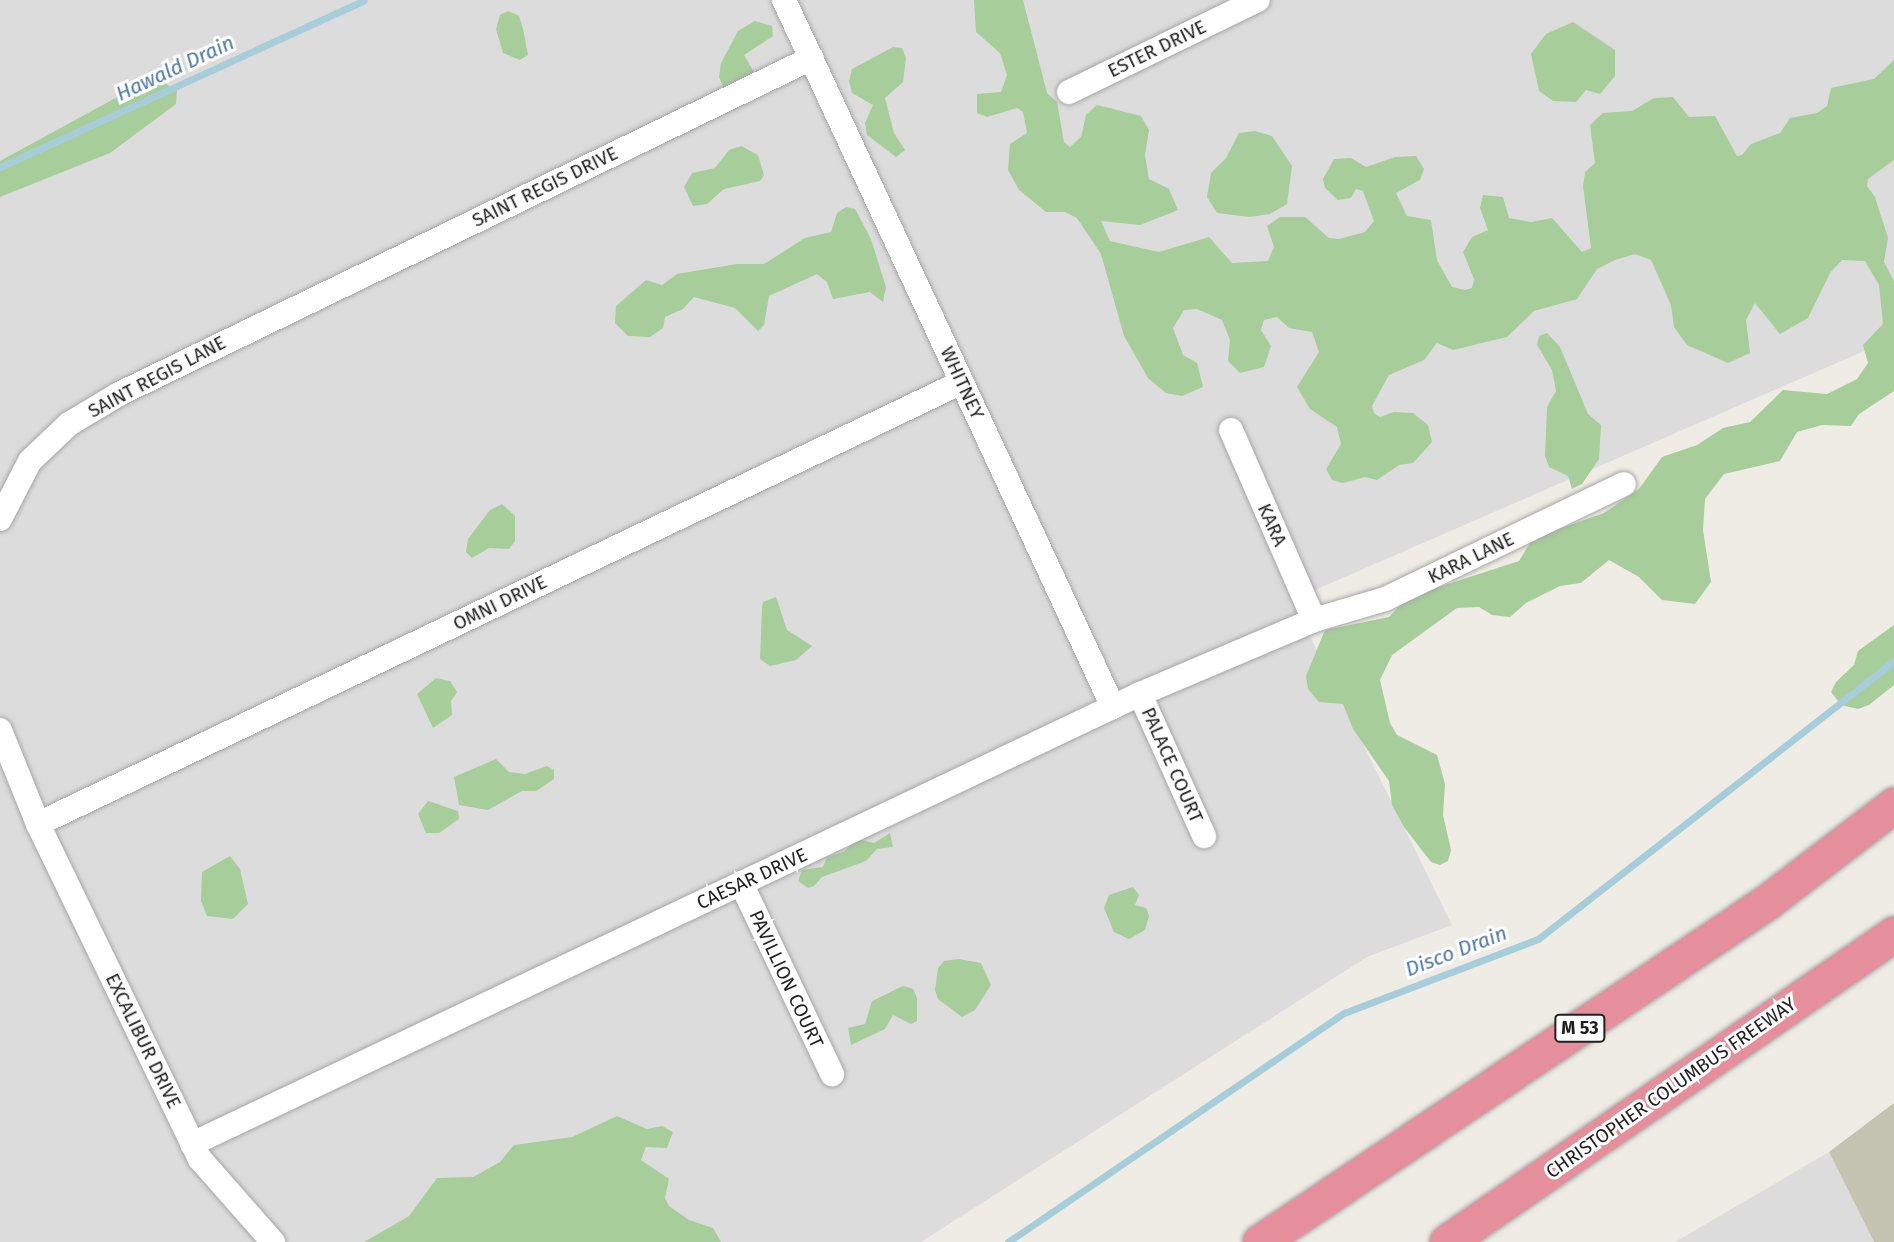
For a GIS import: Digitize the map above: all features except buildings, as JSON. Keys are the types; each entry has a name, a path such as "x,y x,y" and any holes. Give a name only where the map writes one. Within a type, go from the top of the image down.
{"highway":[{"name":"M 53","path":"1260,1242 1767,902 1894,805"},
{"name":"CHRISTOPHER COLUMBUS FREEWAY","path":"1447,1242 1894,934"}],"street":[{"name":"WHITNEY","path":"784,0 1113,707"},
{"name":"ESTER DRIVE","path":"1069,92 1258,0"},
{"name":"SAINT REGIS DRIVE","path":"278,316 811,58"},
{"name":"SAINT REGIS LANE","path":"0,519 30,461 69,424 119,394 278,316"},
{"name":"OMNI DRIVE","path":"37,824 962,382"},
{"name":"KARA","path":"1231,430 1314,620"},
{"name":"KARA LANE","path":"1314,620 1385,599 1624,484"},
{"name":"CAESAR DRIVE","path":"192,1144 1139,694 1314,620"},
{"name":"PALACE COURT","path":"1139,694 1204,836"},
{"path":"0,730 37,824"},
{"name":"EXCALIBUR DRIVE","path":"37,824 192,1144 221,1184 274,1242"},
{"name":"PAVILLION COURT","path":"741,883 831,1074"}],"shaded area":[{"path":"0,0 1894,0 1894,338 1292,600 1452,925 1367,957 921,1242 0,1242"},
{"path":"1894,1103 1894,1242 1874,1242 1829,1152"},
{"path":"1829,1152 1874,1242 1675,1242"}],"green space":[{"path":"974,0 1023,0 1047,93 1057,102 1064,142 1070,147 1081,137 1086,115 1097,105 1141,116 1149,130 1145,155 1149,179 1169,189 1178,210 1140,225 1101,221 1110,241 1159,252 1209,237 1232,263 1268,261 1274,247 1267,226 1280,217 1305,217 1329,238 1339,239 1365,232 1374,221 1363,191 1356,189 1351,198 1338,200 1325,188 1323,179 1334,159 1351,158 1366,167 1395,157 1416,156 1424,169 1420,180 1396,193 1407,216 1431,220 1437,260 1452,287 1465,290 1472,288 1474,279 1463,252 1472,237 1488,230 1480,208 1483,195 1503,197 1509,218 1531,222 1552,218 1582,252 1591,248 1583,186 1585,172 1595,163 1590,125 1603,113 1632,111 1654,98 1673,97 1689,117 1715,116 1737,156 1742,155 1751,144 1780,133 1790,118 1817,113 1827,106 1831,88 1874,79 1894,60 1894,160 1868,179 1867,186 1875,197 1888,238 1884,262 1894,281 1894,391 1859,414 1851,426 1822,425 1797,432 1780,461 1724,474 1705,499 1703,530 1711,582 1695,604 1662,600 1639,577 1609,560 1581,583 1560,586 1526,603 1510,617 1492,615 1479,607 1457,608 1392,655 1380,680 1390,723 1397,735 1437,755 1445,784 1443,815 1451,850 1448,861 1440,865 1431,862 1404,827 1392,805 1389,781 1353,729 1343,704 1319,702 1308,689 1306,676 1325,630 1389,617 1408,597 1519,561 1533,538 1604,513 1639,489 1662,457 1697,445 1723,428 1750,422 1783,390 1827,394 1857,379 1868,363 1863,345 1883,324 1879,285 1865,261 1842,260 1830,273 1808,318 1780,334 1755,303 1746,320 1750,353 1728,363 1687,345 1674,327 1671,305 1651,260 1635,254 1615,260 1597,269 1577,299 1534,311 1507,337 1453,350 1437,343 1424,360 1389,375 1372,406 1374,413 1380,417 1394,412 1413,413 1428,425 1432,442 1413,463 1399,465 1377,480 1365,477 1343,483 1332,480 1326,469 1341,444 1337,427 1310,409 1297,387 1319,352 1312,332 1289,328 1277,317 1264,320 1261,330 1271,346 1264,367 1240,373 1228,361 1230,340 1222,320 1197,309 1184,310 1173,328 1183,355 1197,363 1203,387 1182,396 1166,393 1148,378 1124,336 1101,254 1077,218 1065,212 1046,212 1019,190 1008,170 1010,144 1027,133 1023,112 1017,108 987,117 977,113 977,94 1001,92 1007,75 1000,53 976,32"},
{"path":"508,11 519,16 523,29 528,55 520,60 503,53 496,29 500,15"},
{"path":"755,21 772,26 773,36 744,55 754,72 752,80 725,92 719,77 721,63 738,31"},
{"path":"1573,22 1615,50 1615,76 1600,94 1586,90 1576,102 1553,101 1539,91 1531,54 1546,34"},
{"path":"893,47 902,48 906,58 903,82 885,98 894,133 905,150 896,157 867,135 865,123 873,105 852,93 849,81 852,69"},
{"path":"166,84 177,91 176,104 110,153 0,197 0,161 132,89"},
{"path":"1255,131 1272,136 1292,166 1287,204 1270,214 1249,217 1217,213 1207,197 1211,173 1226,158 1239,133"},
{"path":"741,146 758,155 764,175 760,181 724,189 707,204 693,206 684,187 692,173 715,168 729,150"},
{"path":"846,207 855,209 871,239 886,287 883,302 870,292 833,299 827,282 817,274 769,296 764,325 758,331 735,308 694,297 683,309 665,317 663,328 650,337 628,336 615,323 616,306 646,280 662,285 677,274 737,264 764,264 805,238 831,232 837,213"},
{"path":"1547,333 1560,347 1588,414 1601,425 1599,459 1582,484 1572,489 1568,476 1549,467 1545,456 1547,407 1556,391 1552,370 1537,345 1539,336"},
{"path":"502,504 515,516 515,541 509,549 489,548 472,558 466,552 468,539 490,510"},
{"path":"776,597 787,630 812,646 796,660 770,666 760,659 762,608 763,602"},
{"path":"1894,625 1894,685 1869,705 1858,709 1841,705 1831,692 1836,682 1854,665 1858,651"},
{"path":"436,678 450,681 457,692 451,701 452,715 433,728 417,694"},
{"path":"496,759 509,772 525,774 547,766 554,770 554,779 536,791 522,791 488,810 459,805 454,777"},
{"path":"428,801 458,811 459,819 439,833 426,833 418,814"},
{"path":"890,833 893,847 877,849 866,861 822,877 814,886 808,888 798,881 802,870 823,867 827,857 844,852 856,839 874,843"},
{"path":"230,856 240,869 248,904 233,919 207,916 201,901 202,872"},
{"path":"1133,887 1139,895 1135,905 1146,908 1149,916 1145,930 1129,939 1114,932 1104,908 1109,895"},
{"path":"959,959 981,963 991,985 975,1010 962,1017 938,999 935,990 938,968 944,961"},
{"path":"903,986 913,989 917,998 917,1021 911,1024 893,1015 885,1029 851,1045 848,1028 865,1024 872,1001"},
{"path":"617,1116 647,1129 662,1126 673,1132 667,1148 646,1147 641,1160 669,1179 665,1198 669,1206 689,1220 713,1228 721,1242 364,1242 409,1216 437,1178 473,1177 500,1162 514,1145 572,1137"}],"waterway":[{"name":"Hawald Drain","path":"0,167 364,0"},
{"name":"Disco Drain","path":"1008,1242 1344,1013 1538,939 1894,661"}]}
